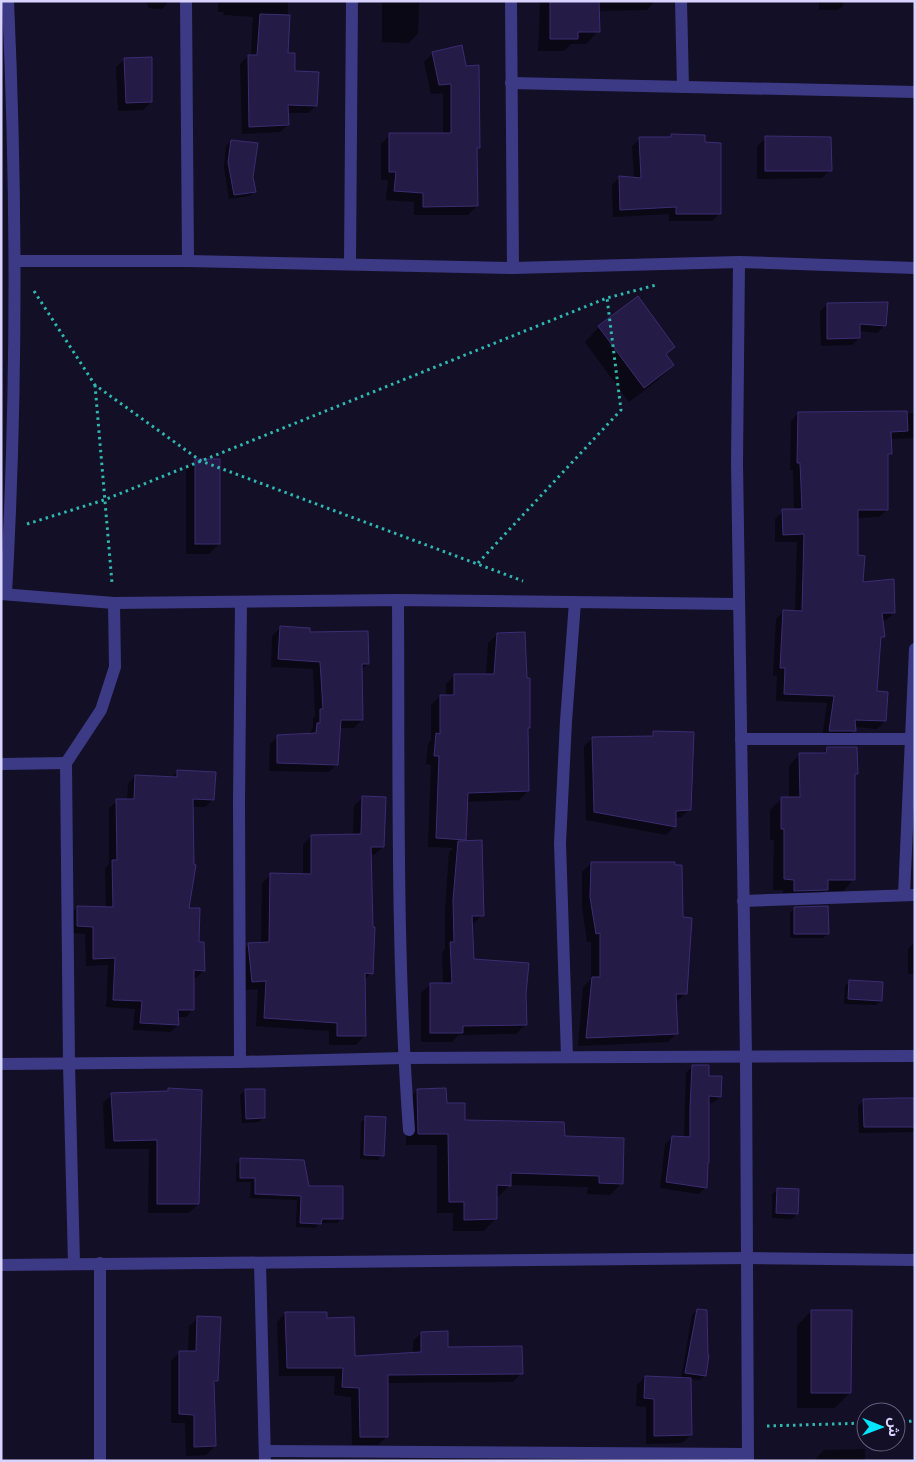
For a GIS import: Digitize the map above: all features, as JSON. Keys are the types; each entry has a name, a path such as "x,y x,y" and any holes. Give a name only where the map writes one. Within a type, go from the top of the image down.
{"street":[{"path":"8,1 7,114 15,261 10,529 4,594 114,603 398,600 740,604"},
{"path":"186,1 188,261"},
{"path":"350,263 352,1"},
{"path":"511,1 513,268"},
{"path":"681,1 682,87"},
{"path":"511,83 915,92"},
{"path":"15,261 350,263 513,268 739,262 915,268"},
{"path":"260,1263 265,1456 748,1457 746,1057 737,462 739,262"},
{"path":"398,600 399,839 404,1058 409,1130"},
{"path":"240,1062 239,801 241,602"},
{"path":"568,1057 560,843 566,721 575,602"},
{"path":"74,1263 69,1064 66,763 101,710 115,667 114,603"},
{"path":"743,901 909,895 915,649"},
{"path":"741,739 913,739"},
{"path":"1,764 66,763"},
{"path":"1,1064 240,1062 404,1058 915,1056"},
{"path":"1,1265 748,1258 915,1260"},
{"path":"100,1263 100,1461"}],"path":[{"path":"15,261 94,385 201,461 531,584"},
{"path":"10,529 104,500 606,298 663,283"},
{"path":"478,563 621,410 606,298"},
{"path":"94,385 114,603"},
{"path":"748,1426 856,1423"}],"building":[{"path":"550,1 599,1 600,32 578,32 578,39 550,39"},
{"path":"260,14 290,15 288,53 295,53 295,71 319,72 317,106 288,105 289,125 249,127 248,55 257,55"},
{"path":"462,45 466,66 479,65 480,148 477,148 478,206 423,207 423,193 394,191 396,172 389,172 389,133 451,133 451,84 439,85 432,52"},
{"path":"152,57 152,102 126,103 124,58"},
{"path":"671,134 705,135 705,142 721,143 721,214 676,214 676,207 620,210 619,176 641,178 639,137 671,137"},
{"path":"765,136 831,137 832,171 765,171"},
{"path":"231,140 258,143 253,177 256,192 234,195 228,162"},
{"path":"638,296 675,347 666,354 674,365 644,388 598,326"},
{"path":"888,302 886,326 860,324 860,338 827,339 827,303"},
{"path":"907,411 908,431 891,432 892,454 888,454 888,510 858,510 858,555 865,556 863,582 894,579 895,613 882,613 885,637 881,637 877,691 888,692 886,721 855,720 856,731 829,731 834,696 784,694 785,668 780,668 783,610 802,611 804,534 783,535 782,509 802,509 800,463 797,463 798,412"},
{"path":"195,459 220,459 220,544 195,544"},
{"path":"280,626 310,628 310,632 368,631 369,664 362,664 363,720 341,720 338,765 277,763 277,735 316,733 317,723 320,723 320,709 323,709 320,662 278,659"},
{"path":"525,632 527,678 530,678 530,728 528,728 529,791 468,793 466,840 436,838 439,756 434,756 436,733 440,734 440,695 454,695 454,674 494,674 497,633"},
{"path":"653,731 694,732 691,810 676,811 676,827 594,812 592,737 653,736"},
{"path":"827,747 857,747 858,774 855,774 855,880 828,880 828,890 794,891 794,880 784,879 784,829 781,829 781,797 800,797 799,753 826,753"},
{"path":"177,770 216,772 214,800 193,799 194,864 196,865 189,908 200,908 199,942 204,942 205,971 194,970 194,1010 178,1010 179,1025 140,1023 142,1001 113,1000 115,958 93,959 93,927 77,926 77,906 113,907 112,860 117,860 116,799 134,799 135,775 177,777"},
{"path":"362,796 386,797 384,847 371,847 373,927 375,927 373,974 365,973 366,1036 337,1036 337,1023 264,1018 266,981 252,982 248,943 269,942 270,873 311,874 311,835 361,834"},
{"path":"482,840 484,916 472,916 474,959 529,963 526,994 527,1025 463,1026 463,1033 430,1033 430,983 452,983 450,942 454,942 453,900 458,841"},
{"path":"591,862 675,862 675,865 682,865 683,917 692,918 687,994 676,994 678,1034 586,1038 592,977 600,977 600,933 596,934 590,897"},
{"path":"828,906 829,934 794,934 794,907"},
{"path":"849,980 883,982 882,1001 848,999"},
{"path":"692,1065 709,1065 709,1076 722,1076 721,1097 709,1096 707,1188 666,1182 672,1136 690,1137"},
{"path":"168,1088 202,1090 199,1204 157,1204 157,1140 114,1141 111,1093 168,1091"},
{"path":"446,1088 447,1103 465,1103 465,1120 564,1122 565,1136 624,1138 623,1184 599,1183 599,1176 511,1173 511,1186 497,1185 497,1219 464,1220 464,1202 449,1202 448,1134 418,1134 417,1089"},
{"path":"245,1089 265,1089 265,1118 246,1119"},
{"path":"915,1098 915,1127 864,1127 863,1099"},
{"path":"365,1116 386,1117 384,1156 364,1155"},
{"path":"240,1158 304,1160 309,1186 343,1186 343,1219 322,1219 321,1224 300,1223 301,1196 255,1194 255,1178 240,1178"},
{"path":"777,1188 799,1189 798,1214 776,1213"},
{"path":"697,1309 707,1310 709,1355 706,1376 685,1373"},
{"path":"811,1310 852,1310 851,1393 811,1393"},
{"path":"285,1312 327,1312 327,1318 354,1317 355,1356 421,1352 421,1332 448,1331 448,1347 522,1346 523,1374 388,1375 388,1437 360,1437 359,1388 342,1387 343,1368 287,1368"},
{"path":"197,1316 221,1317 218,1381 214,1381 216,1446 194,1447 194,1415 179,1414 179,1351 196,1351"},
{"path":"645,1376 691,1378 692,1435 654,1436 654,1399 644,1398"}]}
